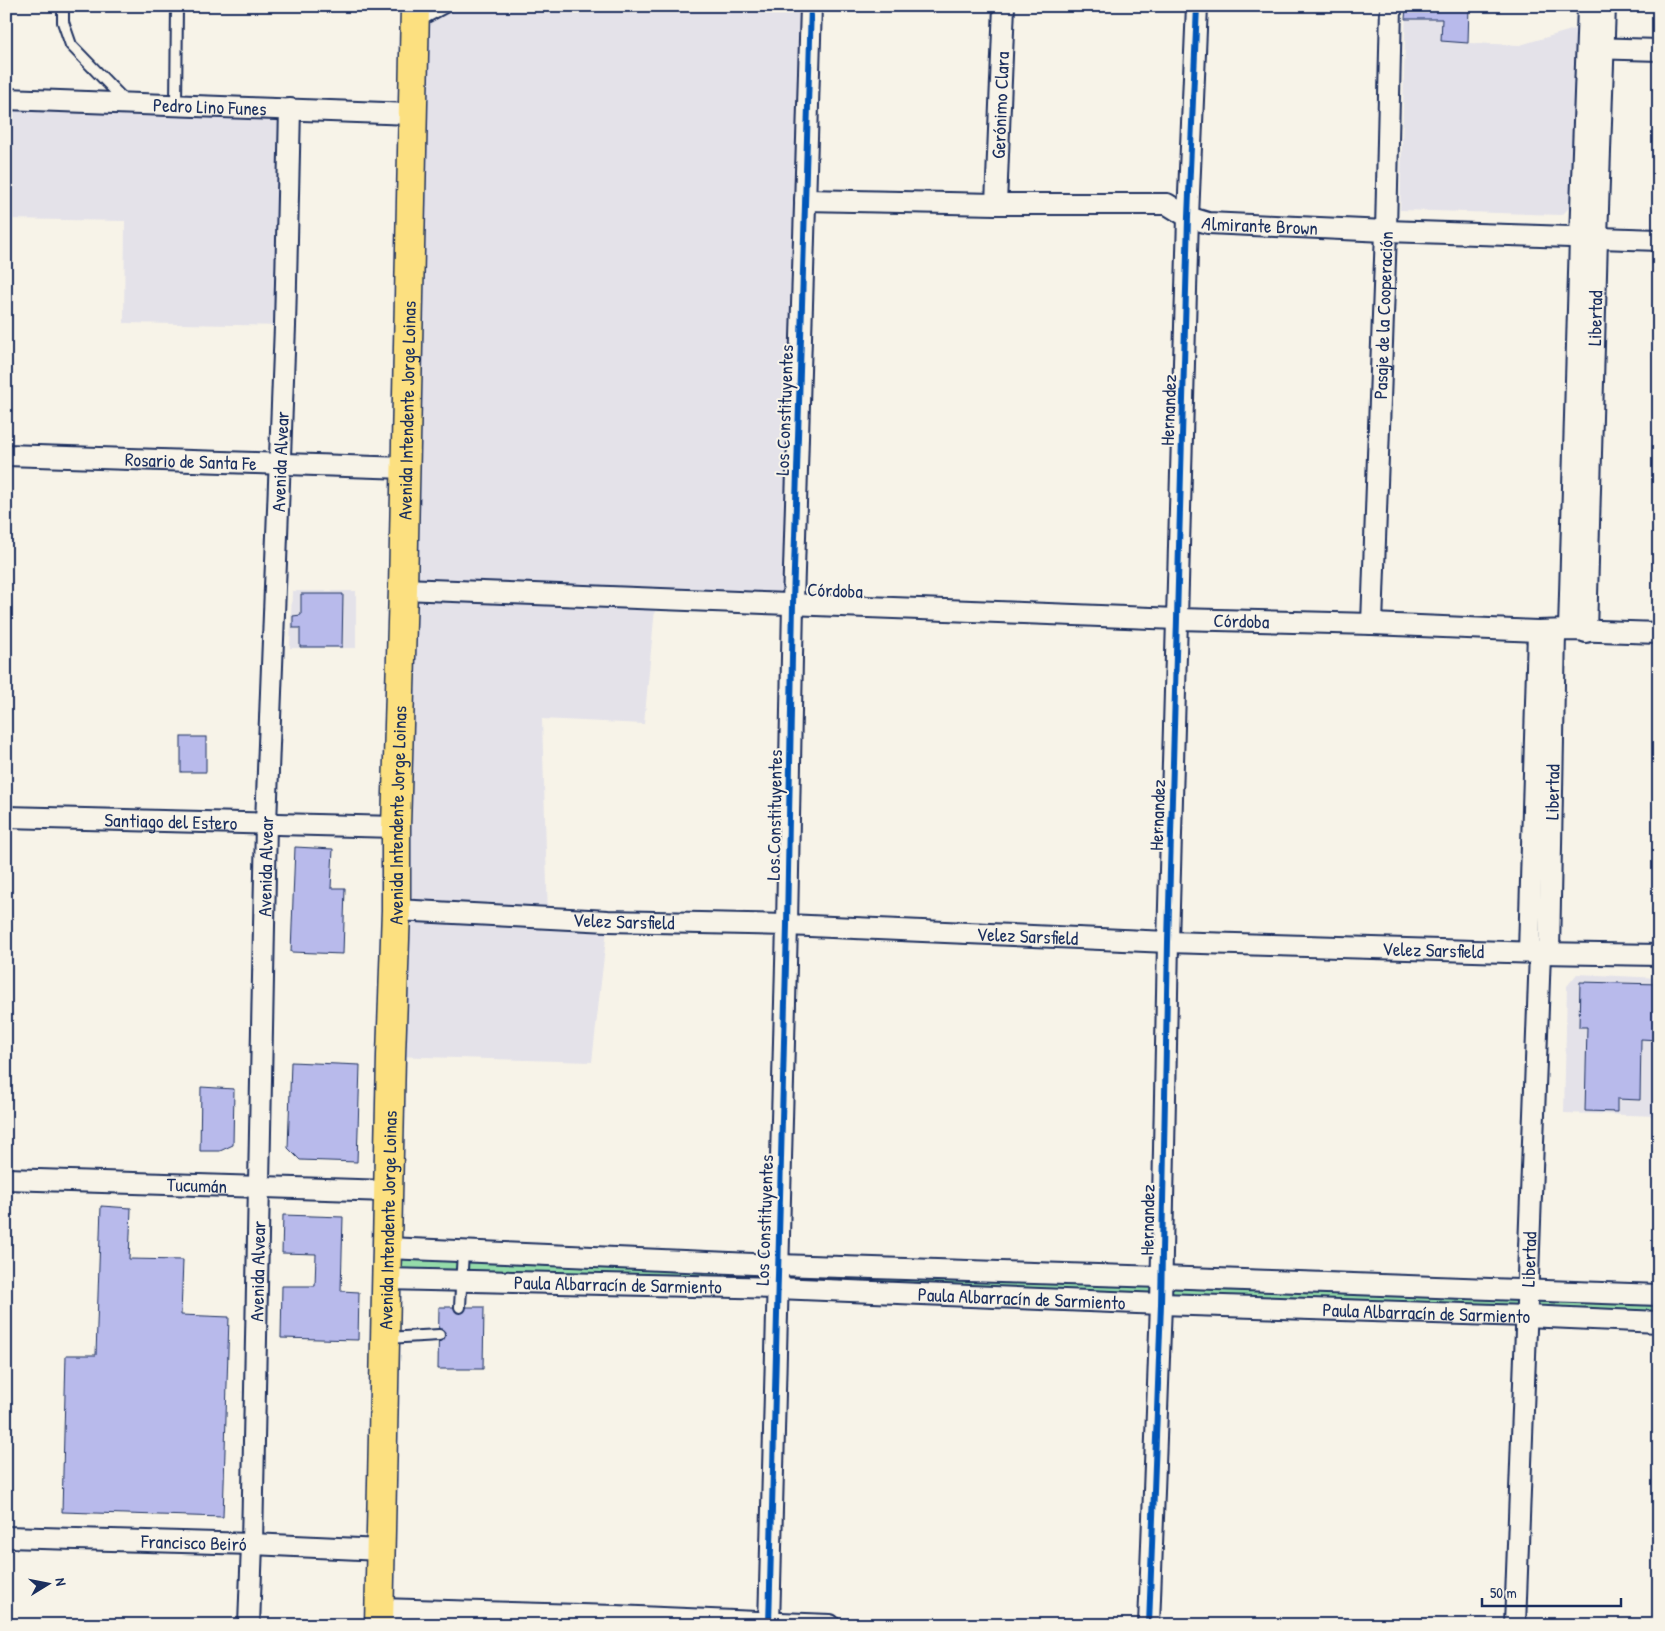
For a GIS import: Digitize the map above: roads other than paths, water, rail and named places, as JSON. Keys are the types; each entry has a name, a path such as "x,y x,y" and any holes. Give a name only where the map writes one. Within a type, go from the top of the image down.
{"main road":[{"name":"Avenida Intendente Jorge Loinas","path":"379,1617 415,15"}],"street":[{"name":"Los Constituyentes","path":"769,1624 788,924 793,603 811,6"},
{"name":"Gerónimo Clara","path":"996,204 1004,6"},
{"name":"Hernandez","path":"1149,1625 1161,1304 1168,942 1188,217 1197,6"},
{"name":"Pasaje de la Cooperación","path":"1372,624 1386,231 1391,6"},
{"name":"Libertad","path":"1588,6 1595,48"},
{"name":"Libertad","path":"1515,1625 1539,953 1588,238 1595,48 1605,6"},
{"path":"1595,48 1659,50"},
{"name":"Pedro Lino Funes","path":"6,98 412,114"},
{"name":"Avenida Alvear","path":"249,1625 266,823 285,326 290,109"},
{"name":"Almirante Brown","path":"805,200 996,204 1167,204 1188,217 1208,223 1659,240"},
{"name":"Rosario de Santa Fe","path":"6,455 406,468"},
{"name":"Córdoba","path":"403,589 1177,619 1659,633"},
{"name":"Santiago del Estero","path":"6,816 396,827"},
{"name":"Velez Sarsfield","path":"396,910 608,921 788,924 1168,942 1659,955"},
{"name":"Tucumán","path":"6,1180 388,1192"},
{"name":"Paula Albarracín de Sarmiento","path":"387,1248 778,1265 1659,1295"},
{"name":"Paula Albarracín de Sarmiento","path":"386,1279 777,1288 1659,1322"},
{"name":"Francisco Beiró","path":"6,1537 252,1544 381,1550"},
{"path":"379,1617 830,1625"}],"lane":[{"path":"64,6 63,22 71,45 126,102"},
{"path":"176,104 177,6"},
{"path":"415,15 447,6"},
{"path":"460,1307 463,1251"},
{"path":"386,1338 439,1335"}]}
